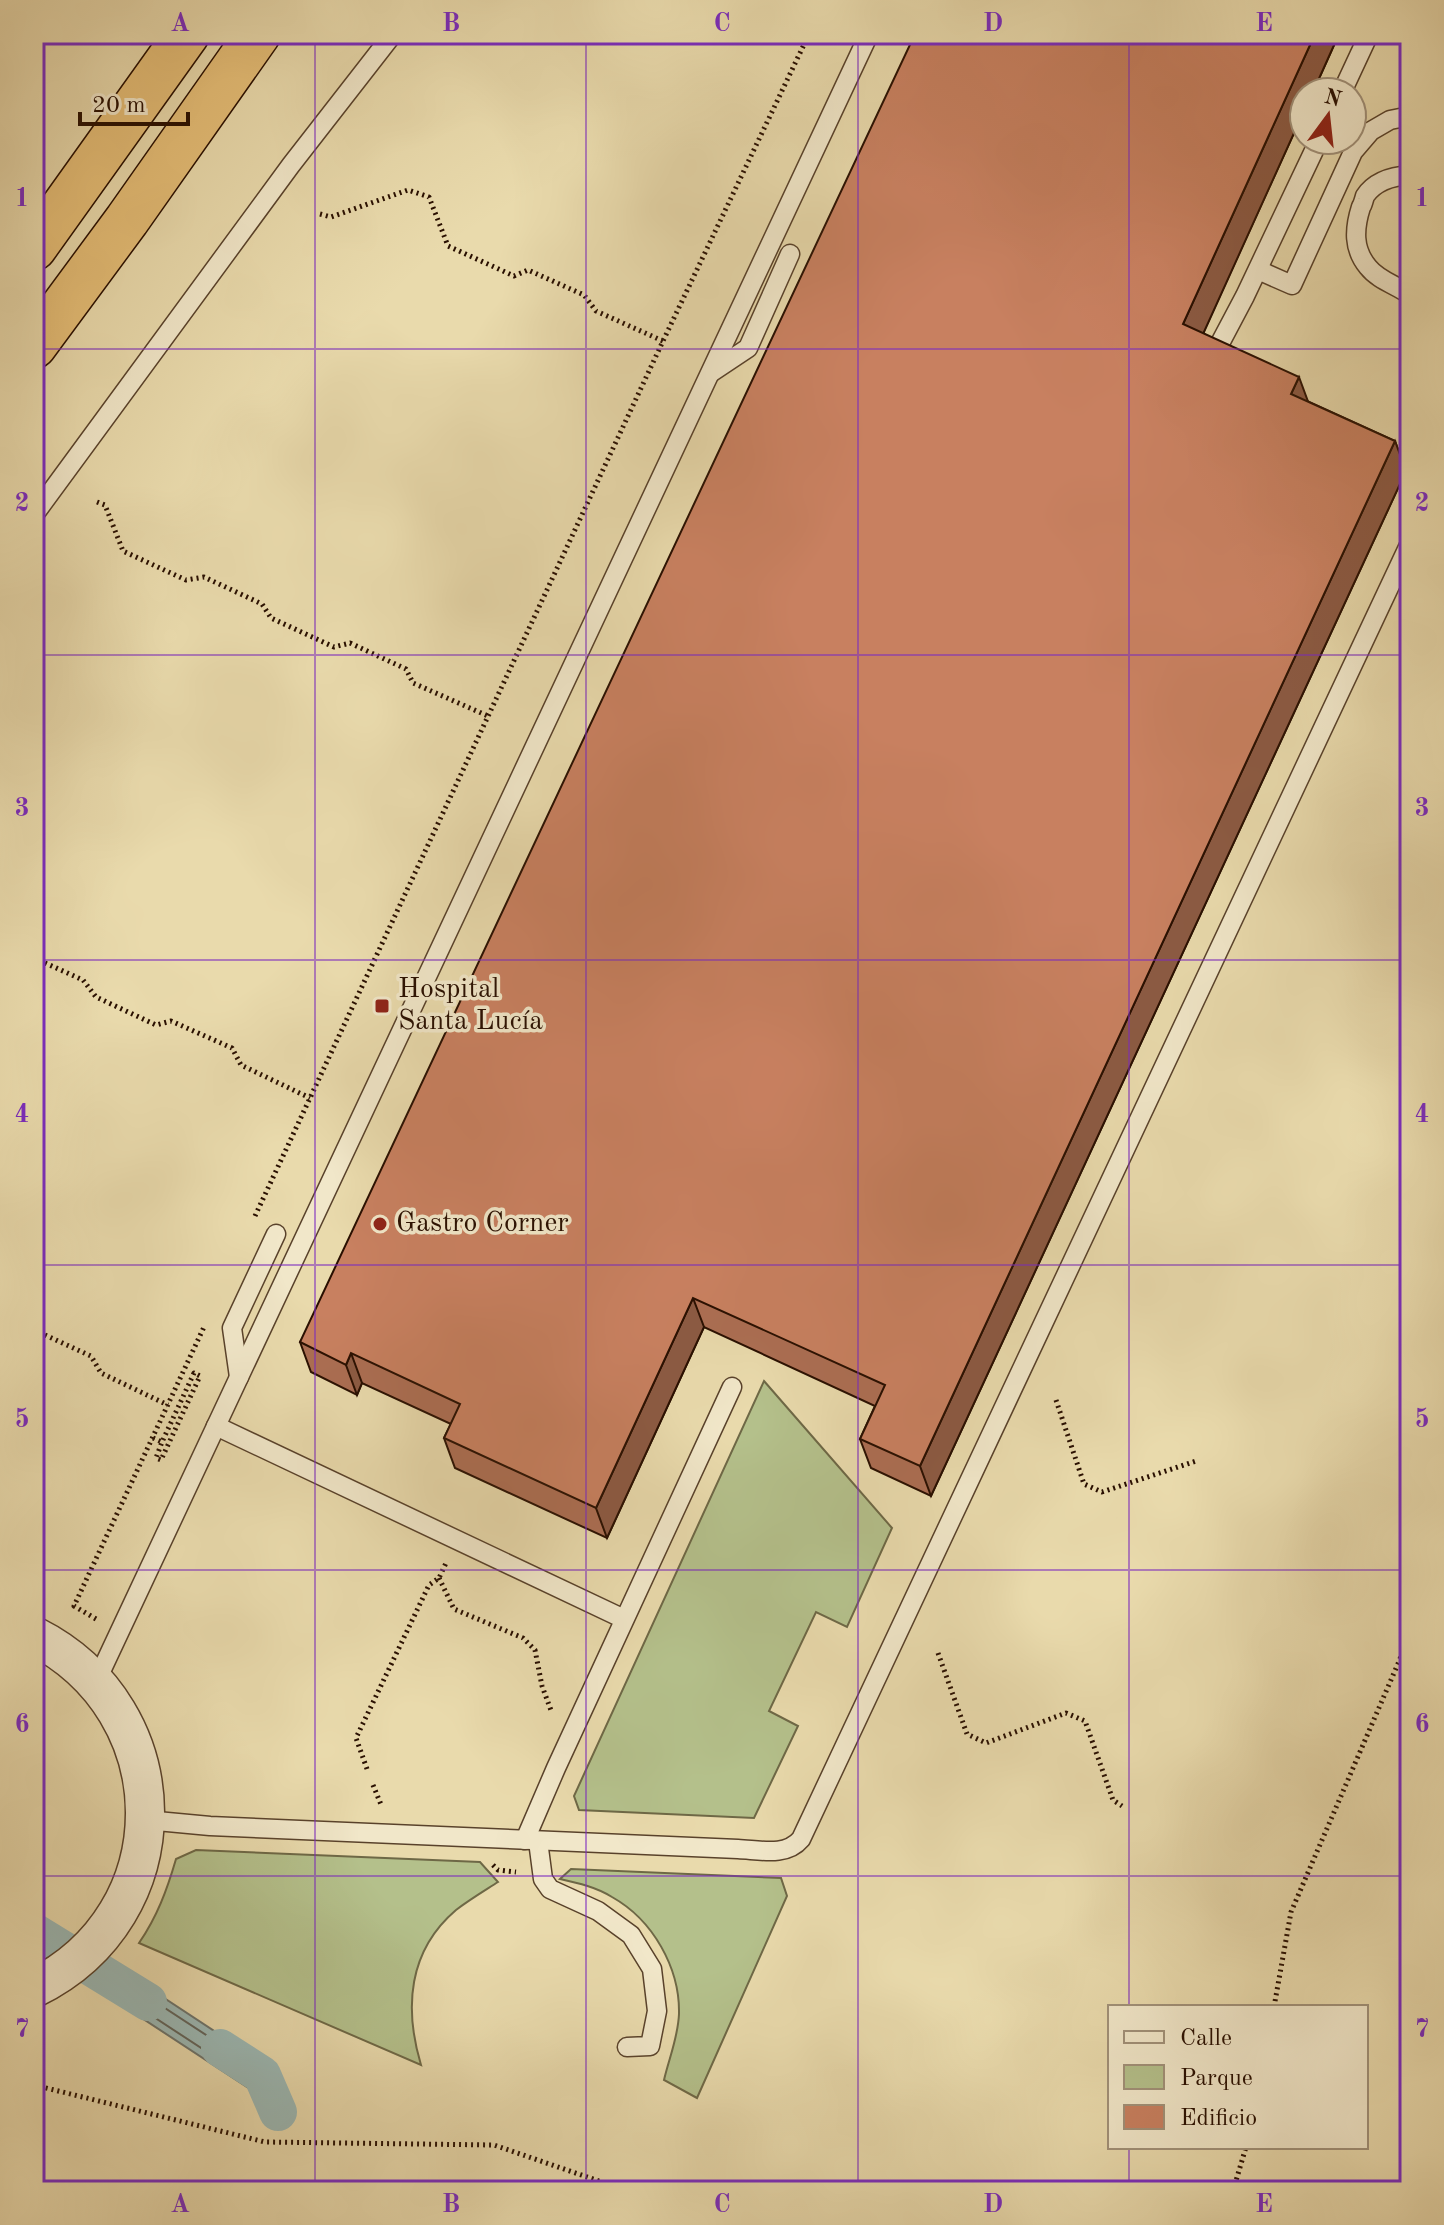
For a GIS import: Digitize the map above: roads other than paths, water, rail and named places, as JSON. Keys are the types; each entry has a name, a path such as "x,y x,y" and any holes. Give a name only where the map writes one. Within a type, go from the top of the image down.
{"highway":[{"path":"34,248 187,34"},
{"path":"34,346 258,34"}],"street":[{"path":"34,1636 65,1654 96,1682 121,1717 143,1777 146,1820 138,1867 120,1910 78,1958 34,1988"}],"lane":[{"path":"34,515 291,165 393,34"},
{"path":"96,1682 869,34"},
{"path":"1349,76 1369,34"},
{"path":"1258,270 1292,285 1353,152 1371,131 1390,120 1410,116"},
{"path":"1217,349 1311,156"},
{"path":"1410,175 1395,176 1378,184 1365,196 1356,224 1356,246 1368,267 1381,279 1410,295"},
{"path":"709,374 748,348 790,254"},
{"path":"146,1820 210,1826 778,1851 793,1848 801,1839 1410,543"},
{"path":"239,1377 232,1328 276,1234"},
{"path":"627,2047 650,2046 657,2011 652,1969 631,1935 598,1911 550,1889 543,1879 532,1840 624,1619 732,1387"},
{"path":"216,1426 624,1619"}],"water":[{"path":"114,1965 273,2069 250,2089 96,1988"}],"waterway":[{"path":"34,1932 148,2002"},
{"path":"220,2048 262,2075 278,2112"}],"place":[{"name":"Hospital Santa Lucía","path":"382,1006"},
{"name":"Gastro Corner","path":"380,1224"}]}
